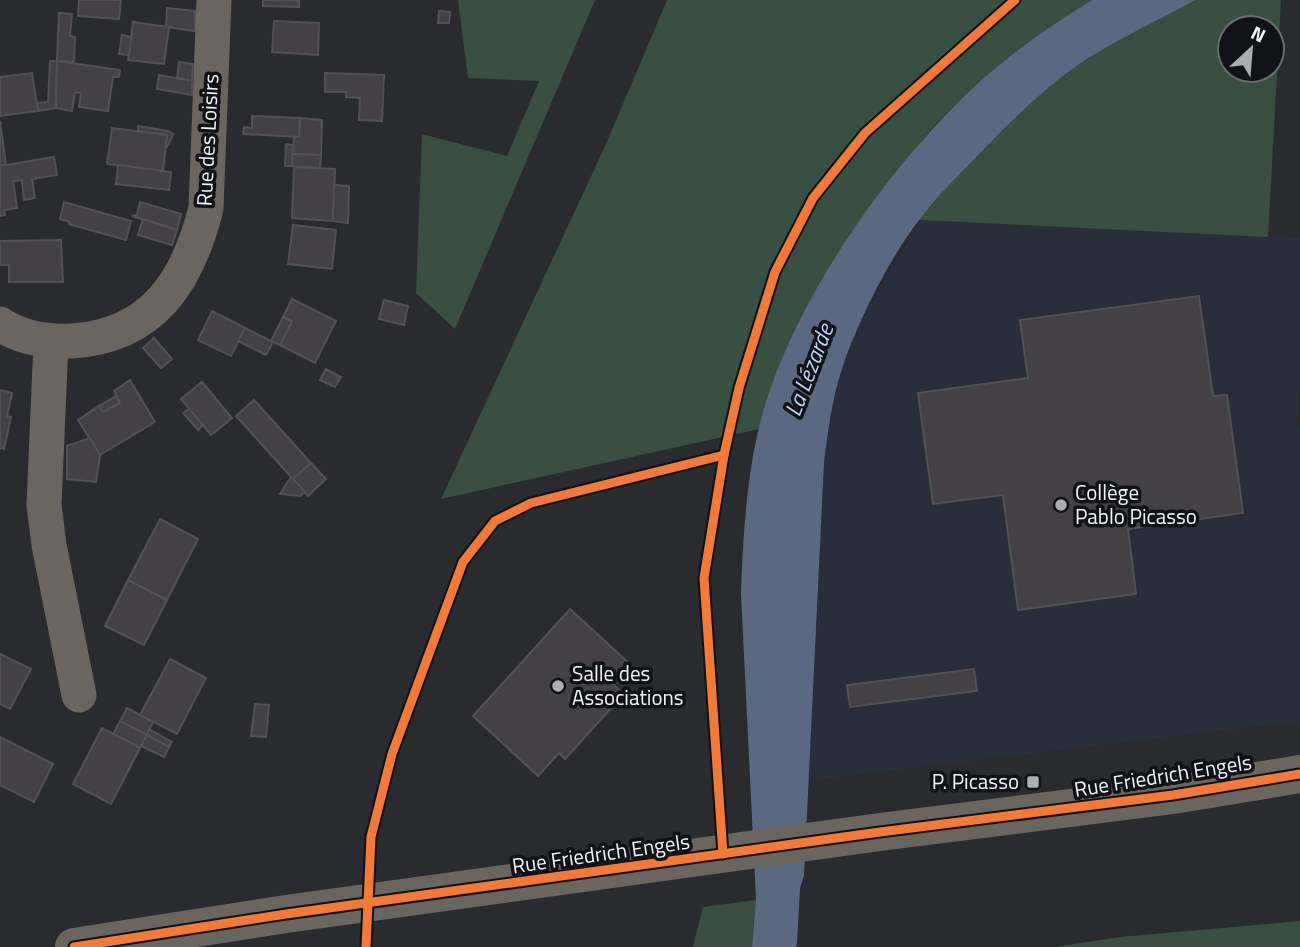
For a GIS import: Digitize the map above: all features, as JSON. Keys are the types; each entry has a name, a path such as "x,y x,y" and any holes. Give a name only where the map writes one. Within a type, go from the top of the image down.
{"street":[{"name":"Rue des Loisirs","path":"0,324 10,331 51,342 94,340 129,328 158,305 183,275 199,239 206,208 214,0"},
{"path":"51,342 44,505 49,545 79,695"},
{"name":"Rue Friedrich Engels","path":"74,947 176,939 286,914 1173,795 1300,774"}],"shaded area":[{"name":"Collège Pablo Picasso","path":"919,220 1300,238 1300,392 1296,426 1300,427 1300,721 807,781 824,463 832,408 841,370 863,317"}],"green space":[{"path":"458,0 595,0 455,329 416,293 422,134 507,156 539,81 468,78"},
{"path":"667,0 1092,0 1036,38 983,80 941,119 911,154 830,268 796,330 769,395 759,429 441,499 606,144"},
{"path":"1196,0 1281,0 1280,14 1216,14 1216,84 1276,84 1268,237 919,220 976,155 1020,112 1065,75 1128,36"},
{"path":"756,900 752,947 693,947 703,907"},
{"path":"1300,921 1300,947 1055,947 1120,937"}],"water":[{"name":"La Lézarde","path":"1092,0 1196,0 1074,68 1032,102 993,139 942,193 909,234 875,291 848,351 833,403 824,463 804,876 800,888 797,944 796,947 752,947 756,900 741,594 745,517 752,464 756,438 770,390 807,306 832,263 859,221 920,143 952,108 998,66 1037,36"}],"building":[{"path":"79,0 121,0 119,19 78,16"},
{"path":"263,0 299,0 299,7 263,6"},
{"path":"167,8 195,11 195,31 166,27"},
{"path":"439,11 450,12 449,23 438,23"},
{"path":"59,13 72,14 70,36 75,37 74,62 57,61"},
{"path":"274,21 319,23 318,55 272,52"},
{"path":"133,22 169,27 164,64 128,60"},
{"path":"122,35 131,37 129,55 119,54"},
{"path":"50,61 57,61 56,108 38,111 37,103 48,102"},
{"path":"57,61 120,70 119,77 113,77 108,111 79,107 81,93 75,92 72,111 56,108"},
{"path":"179,62 193,64 192,81 177,78"},
{"path":"32,73 38,111 0,116 0,77"},
{"path":"325,73 384,75 382,121 359,120 360,98 346,97 346,92 325,92"},
{"path":"159,75 192,81 192,95 157,89"},
{"path":"252,116 300,118 299,137 243,134 244,127 252,128"},
{"path":"300,118 322,120 321,155 293,154 294,137 299,137"},
{"path":"0,121 6,165 0,166"},
{"path":"138,126 173,134 165,149 167,135 138,131"},
{"path":"112,128 167,135 163,171 107,164"},
{"path":"286,144 293,145 292,166 285,166"},
{"path":"293,154 321,155 320,168 292,166"},
{"path":"54,157 57,175 32,179 35,198 24,200 22,180 13,181 17,208 4,210 5,215 0,216 0,166"},
{"path":"118,165 171,172 169,190 116,184"},
{"path":"294,167 335,169 333,221 292,218"},
{"path":"334,185 349,186 348,223 333,221"},
{"path":"64,202 131,221 126,240 60,219"},
{"path":"140,202 181,214 177,230 132,216 137,215"},
{"path":"143,219 177,230 172,245 138,235"},
{"path":"293,225 336,230 332,269 288,264"},
{"path":"61,240 63,282 9,282 9,265 0,265 0,241"},
{"path":"1199,296 1213,396 1227,395 1243,513 1128,529 1136,594 1018,610 1003,495 933,504 918,393 1028,378 1020,320"},
{"path":"292,299 336,321 315,363 280,345 292,321 283,317"},
{"path":"384,300 408,306 404,325 379,319"},
{"path":"212,311 245,328 231,356 198,340"},
{"path":"283,317 292,321 280,345 271,341"},
{"path":"245,328 273,342 266,355 238,341"},
{"path":"154,338 172,359 161,368 143,348"},
{"path":"326,369 341,377 335,387 320,380"},
{"path":"130,380 155,422 100,455 78,420 99,406 103,412 120,403 114,391"},
{"path":"202,382 232,418 211,435 181,399"},
{"path":"0,390 12,393 7,416 11,417 4,449 0,448"},
{"path":"116,396 120,403 103,412 99,406"},
{"path":"254,400 311,463 293,479 236,416"},
{"path":"189,409 203,425 198,430 183,413"},
{"path":"90,438 100,455 96,482 67,479 67,446"},
{"path":"311,463 326,479 308,496 293,479"},
{"path":"291,477 304,491 301,496 280,494"},
{"path":"160,519 198,539 167,600 128,580"},
{"path":"128,580 167,600 144,645 105,626"},
{"name":"Salle des Associations","path":"570,609 631,665 620,677 613,671 606,678 624,694 565,759 559,753 538,776 473,716"},
{"path":"0,654 31,669 10,709 0,704"},
{"path":"170,659 206,678 177,734 140,715"},
{"path":"974,669 977,691 850,707 847,685"},
{"path":"255,704 269,705 266,737 251,736"},
{"path":"127,708 153,722 147,735 120,721"},
{"path":"120,721 147,735 140,748 113,734"},
{"path":"102,728 140,748 111,804 73,784"},
{"path":"149,729 172,742 169,747 147,735"},
{"path":"147,735 169,747 164,757 141,746"},
{"path":"0,737 53,764 34,802 0,785"}],"cycle path":[{"path":"723,854 704,578 724,455 739,388 775,272 813,198 865,133 1015,0"},
{"path":"366,947 371,837 392,754 463,562 495,521 531,503 724,455"},
{"path":"74,947 286,914 880,832 1173,795 1300,774"}],"place":[{"name":"Collège Pablo Picasso","path":"1061,505"},
{"name":"Salle des Associations","path":"558,686"},
{"name":"P. Picasso","path":"1033,782"}]}
